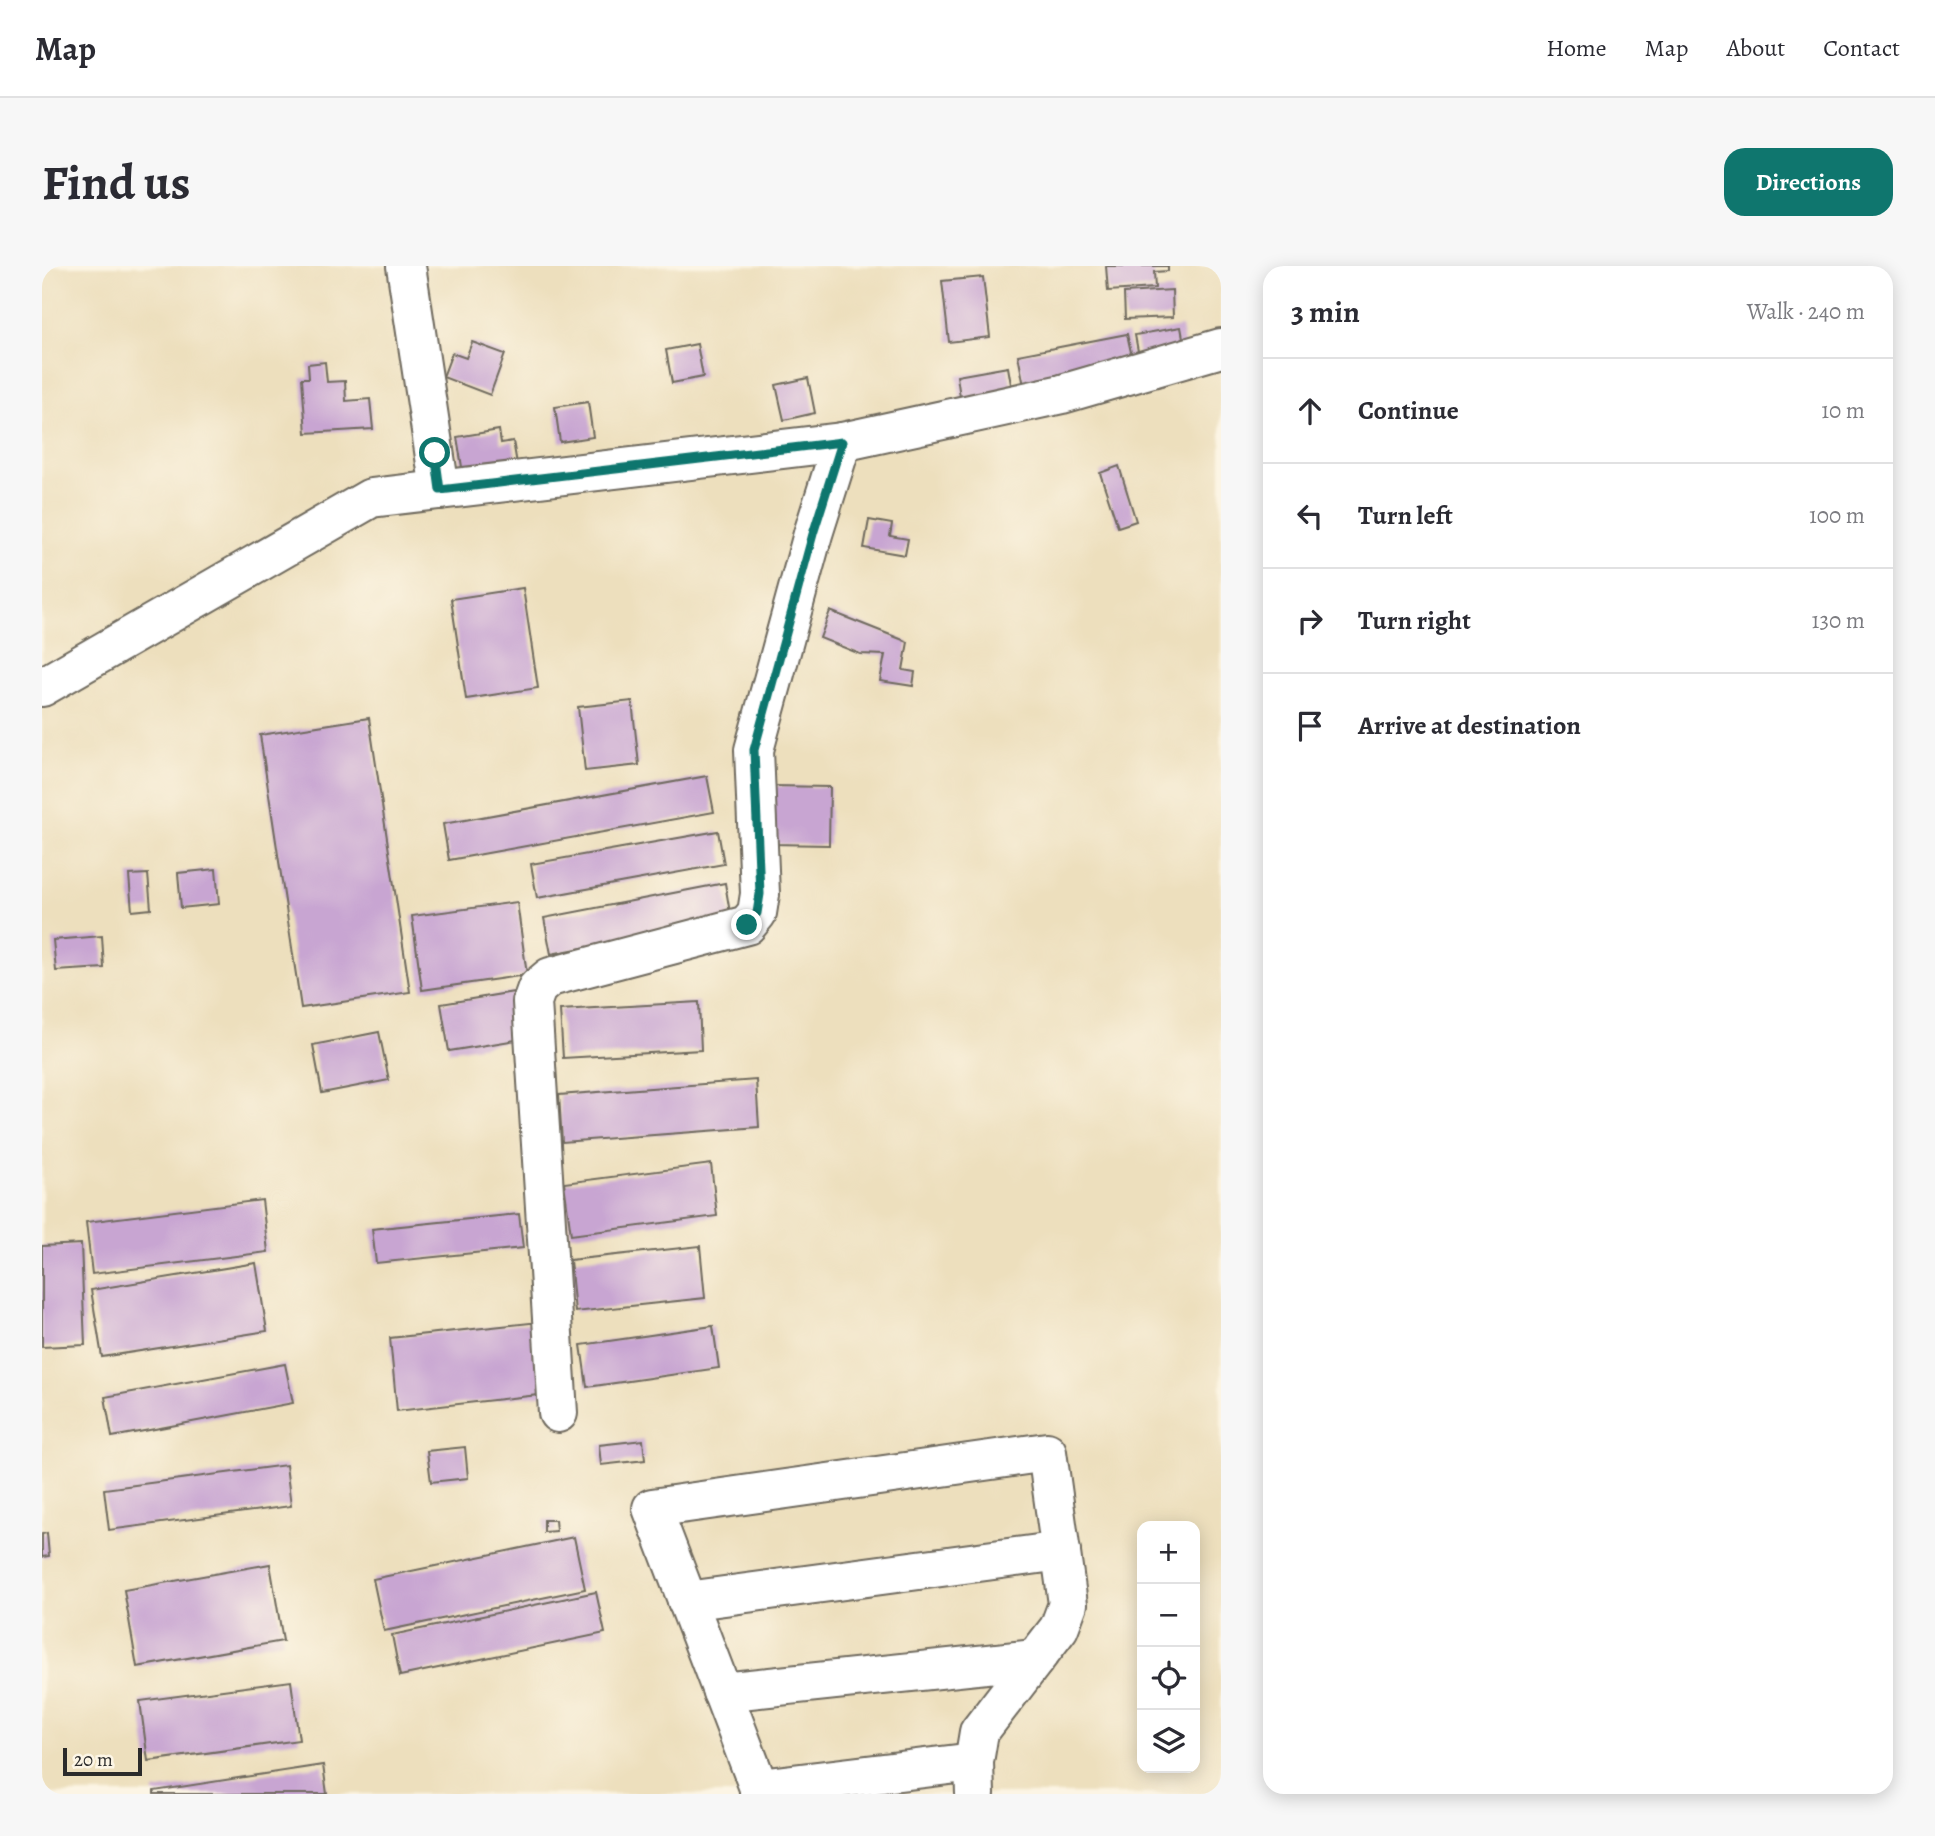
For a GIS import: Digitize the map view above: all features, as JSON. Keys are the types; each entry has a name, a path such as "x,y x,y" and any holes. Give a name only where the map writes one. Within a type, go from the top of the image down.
{"street":[{"path":"406,266 440,490"},
{"path":"42,687 370,498 842,442 1062,394 1221,348"},
{"path":"558,1413 531,1002 537,988 550,977 747,925 757,913 760,894 754,750 813,534 842,442"},
{"path":"1047,1452 1068,1604 1059,1628 979,1732 974,1778 759,1791 687,1601 652,1508 1047,1452"},
{"path":"687,1601 1060,1552"},
{"path":"722,1692 1035,1659"}],"building":[{"path":"1106,266 1168,266 1168,271 1154,272 1155,288 1108,291"},
{"path":"983,277 990,337 949,342 942,281"},
{"path":"1172,290 1173,317 1125,319 1124,293"},
{"path":"1181,327 1186,354 1140,362 1135,335"},
{"path":"1127,334 1134,366 1024,386 1018,355"},
{"path":"472,342 505,354 490,395 443,377 452,353 466,358"},
{"path":"697,344 703,377 672,383 666,350"},
{"path":"325,362 327,382 345,381 346,401 370,399 373,429 306,433 302,378 309,378 308,364"},
{"path":"1008,367 1013,396 961,404 957,376"},
{"path":"808,378 815,413 784,420 776,385"},
{"path":"588,402 593,437 560,442 555,407"},
{"path":"499,430 501,443 513,441 517,464 463,473 457,437"},
{"path":"1119,466 1136,521 1118,527 1100,473"},
{"path":"869,520 892,524 890,536 908,539 905,555 864,548"},
{"path":"523,588 538,688 466,699 451,599"},
{"path":"830,611 908,642 903,670 915,672 913,686 880,681 885,655 860,654 820,638"},
{"path":"632,701 639,765 585,771 578,707"},
{"path":"369,718 410,992 301,1008 260,735"},
{"path":"707,776 714,812 449,860 443,824"},
{"path":"772,786 830,787 829,845 771,844"},
{"path":"718,831 724,864 537,898 531,864"},
{"path":"216,869 219,904 181,908 178,873"},
{"path":"148,874 151,909 132,911 129,875"},
{"path":"725,883 731,919 551,954 544,918"},
{"path":"517,902 527,975 422,990 412,916"},
{"path":"102,936 104,968 56,971 53,940"},
{"path":"514,992 522,1039 449,1051 441,1004"},
{"path":"699,1002 701,1050 563,1058 560,1010"},
{"path":"379,1032 389,1080 322,1093 313,1045"},
{"path":"756,1080 759,1127 562,1142 559,1095"},
{"path":"711,1164 717,1216 571,1235 564,1183"},
{"path":"262,1200 268,1252 92,1274 86,1222"},
{"path":"519,1214 523,1248 376,1263 372,1229"},
{"path":"81,1244 85,1345 42,1347 42,1246"},
{"path":"700,1246 705,1298 575,1312 570,1260"},
{"path":"256,1263 267,1331 102,1357 91,1290"},
{"path":"539,1322 547,1394 397,1411 390,1338"},
{"path":"713,1326 719,1368 587,1387 581,1345"},
{"path":"285,1364 293,1403 112,1437 105,1397"},
{"path":"643,1440 645,1460 601,1465 599,1445"},
{"path":"465,1447 468,1478 431,1482 427,1451"},
{"path":"286,1465 291,1506 109,1530 104,1489"},
{"path":"544,1520 555,1520 556,1531 544,1532"},
{"path":"47,1533 49,1556 42,1557 42,1534"},
{"path":"574,1537 585,1589 384,1631 373,1579"},
{"path":"270,1564 283,1641 137,1667 124,1590"},
{"path":"596,1592 605,1633 400,1676 392,1635"},
{"path":"291,1681 299,1740 148,1761 140,1701"},
{"path":"323,1765 327,1794 154,1794 154,1791"}],"route":[{"path":"435,453 440,490 842,442 813,534 754,750 760,894 757,913 747,925"}]}
